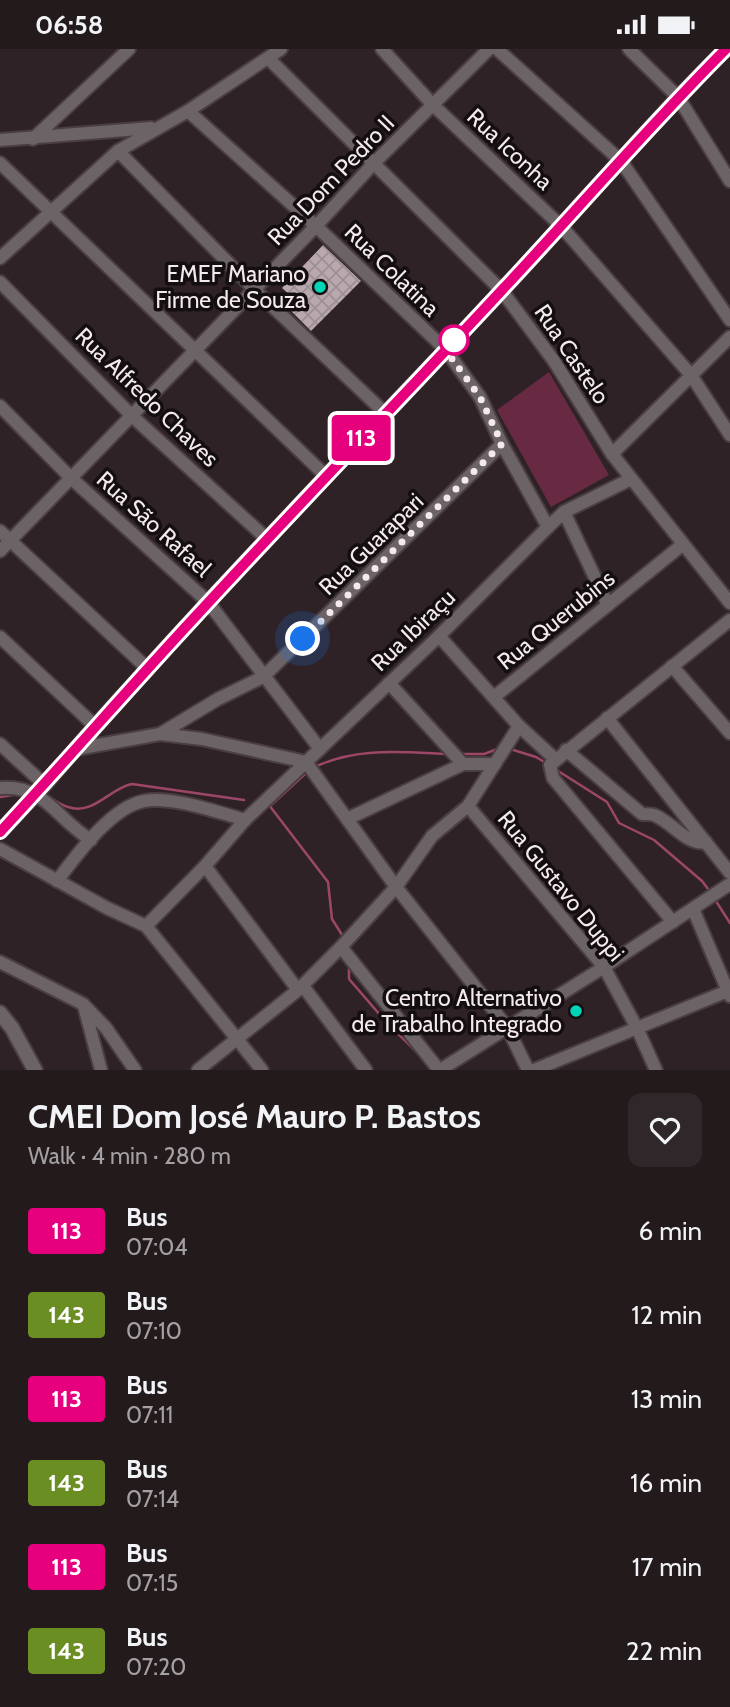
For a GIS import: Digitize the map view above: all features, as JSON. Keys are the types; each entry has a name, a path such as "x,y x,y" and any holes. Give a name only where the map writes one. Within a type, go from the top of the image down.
{"street":[{"path":"33,139 129,49"},
{"path":"0,258 118,151 188,111 281,49"},
{"name":"Rua Iconha","path":"382,49 433,105 561,226 691,375 730,435"},
{"name":"Rua Dom Pedro II","path":"0,551 255,290 374,163 489,49"},
{"path":"497,49 621,161 730,320"},
{"path":"629,49 678,97 730,181"},
{"path":"0,832 267,539 502,291 678,97 726,49"},
{"name":"Rua Castelo","path":"268,58 502,291 554,361 611,454 730,603"},
{"name":"Rua Colatina","path":"188,111 316,226 445,349 480,397 502,444 548,527"},
{"path":"0,140 155,128"},
{"path":"118,151 255,290 385,413"},
{"path":"0,163 51,209 194,352 326,476"},
{"name":"Rua Alfredo Chaves","path":"0,282 132,416 267,539"},
{"path":"611,454 730,337"},
{"name":"Rua São Rafael","path":"0,406 71,478 208,603 320,749"},
{"name":"Rua Guarapari","path":"76,749 160,734 218,699 263,677 502,444"},
{"name":"Rua Ibiraçu","path":"146,926 205,866 245,820 439,636 564,512 631,479"},
{"path":"564,512 608,605"},
{"path":"0,531 148,669"},
{"name":"Rua Querubins","path":"673,922 553,778 552,762 494,697 682,545"},
{"path":"552,762 730,620"},
{"path":"439,636 494,697"},
{"path":"0,637 95,726"},
{"path":"672,666 730,733"},
{"path":"389,683 463,764"},
{"path":"607,718 730,873"},
{"path":"198,1070 300,988 341,947 396,887 432,836 468,806 519,726"},
{"path":"160,734 202,739 306,762 396,887 507,1027 528,1070"},
{"path":"0,744 71,826 91,840"},
{"path":"566,750 642,814 653,814 673,829 700,843 706,842"},
{"path":"346,819 463,764 495,764"},
{"path":"0,788 41,789"},
{"path":"57,881 91,840 124,809 146,800 206,809 245,820"},
{"name":"Rua Gustavo Duppi","path":"468,806 604,967 656,1070"},
{"path":"0,849 146,926 262,1070"},
{"path":"205,866 366,1070"},
{"path":"341,947 439,1070 730,884"},
{"path":"534,1070 729,992 693,909"},
{"path":"0,962 83,1004 106,1028 135,1070"},
{"path":"83,1004 101,1070"},
{"path":"0,1013 12,1028 35,1070"}],"shaded area":[{"path":"549,372 609,475 551,507 497,410"}],"building":[{"name":"EMEF Mariano Firme de Souza","path":"323,245 361,281 311,331 291,311 299,303 282,288"}],"waterway":[{"path":"460,754 484,754 500,748"},
{"path":"510,749 546,763"},
{"path":"315,767 346,756 362,754 446,754"},
{"path":"555,769 607,802 619,823 654,840 702,881 711,893"},
{"path":"270,806 306,773"},
{"path":"48,796 68,807 85,808 132,784 244,800"},
{"path":"0,797 19,794"},
{"path":"269,805 328,882 332,919 344,938"},
{"path":"714,898 730,923"},
{"path":"349,963 349,979 387,1023 422,1057"}],"bus line":[{"name":"113","path":"0,832 223,587 502,291 678,97 726,49"}],"place":[{"name":"EMEF Mariano Firme de Souza","path":"320,287"},
{"name":"Centro Alternativo de Trabalho Integrado","path":"576,1011"}],"route":[{"path":"303,639 502,444 480,397 445,349 454,340"}]}
